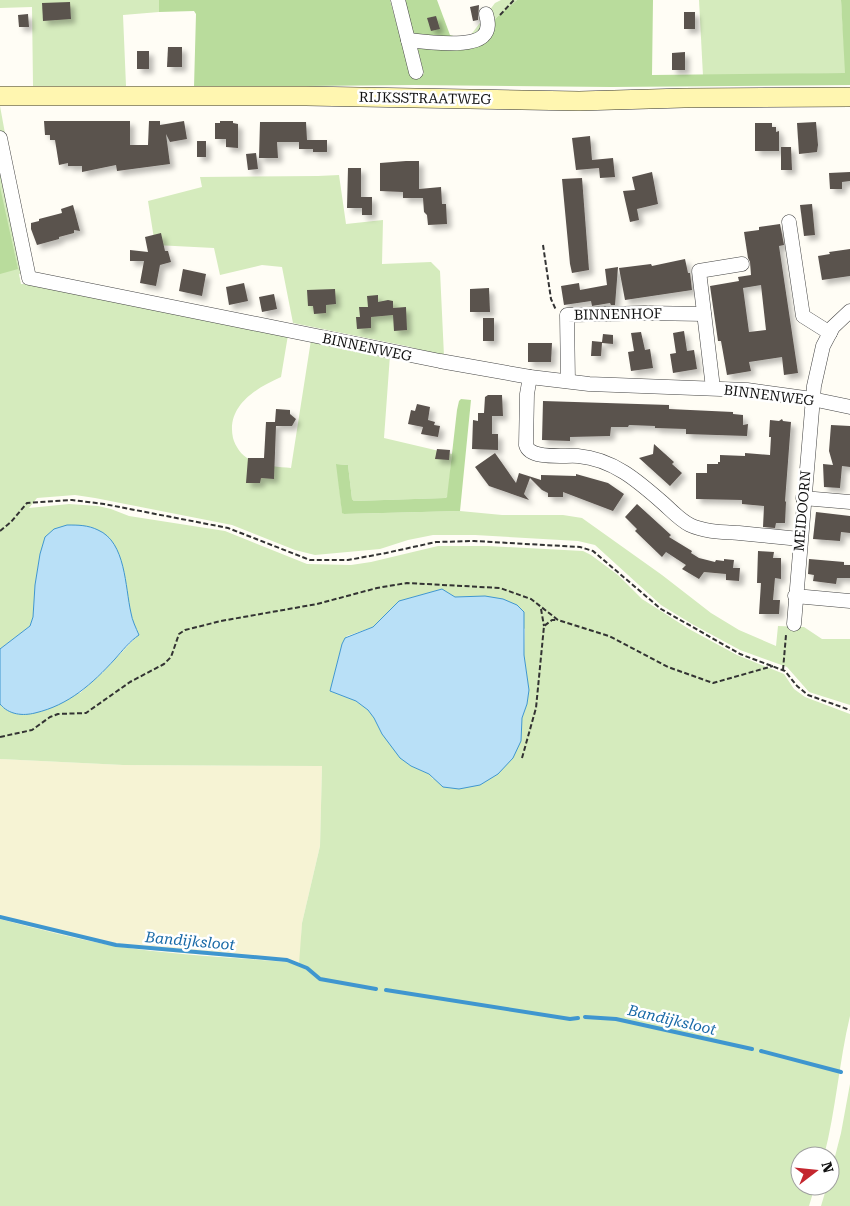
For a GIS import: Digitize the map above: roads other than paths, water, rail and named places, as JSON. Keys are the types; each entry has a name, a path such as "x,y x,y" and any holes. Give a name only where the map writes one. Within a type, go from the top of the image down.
{"main road":[{"name":"RIJKSSTRAATWEG","path":"0,96 296,96 579,100 850,97"}],"street":[{"path":"398,0 416,72"},
{"path":"408,40 470,42 483,37 487,31 487,16"},
{"name":"BINNENWEG","path":"0,138 29,278 440,362 530,377 598,384 747,390 812,399 850,407"},
{"path":"789,222 803,316 830,332"},
{"path":"713,388 699,271 742,264"},
{"name":"MEIDOORN","path":"794,624 812,399 819,359 830,332 841,318 850,311"},
{"name":"BINNENHOF","path":"568,381 567,315 644,312 704,314"},
{"path":"530,377 527,394 526,445 530,453 578,456 598,460 617,467 648,490 682,520 700,528 800,539"},
{"path":"804,498 850,502"},
{"path":"795,596 850,601"}],"water":[{"path":"67,525 94,528 107,536 114,544 123,566 132,616 139,635 129,643 98,677 69,699 59,705 35,713 16,714 0,704 0,649 30,626 33,617 35,585 40,554 45,537 54,529"},
{"path":"442,589 455,597 485,596 503,599 517,605 524,612 524,655 529,690 522,718 521,741 513,758 498,774 480,785 459,789 443,787 429,774 411,766 400,758 382,734 368,710 356,701 330,691 345,638 373,627 399,601"}],"waterway":[{"name":"Bandijksloot","path":"0,917 116,945 287,960 307,968 320,979 376,989"},
{"name":"Bandijksloot","path":"386,990 570,1019 578,1018"},
{"name":"Bandijksloot","path":"585,1017 616,1019 752,1049"},
{"name":"Bandijksloot","path":"761,1051 841,1072"}]}
